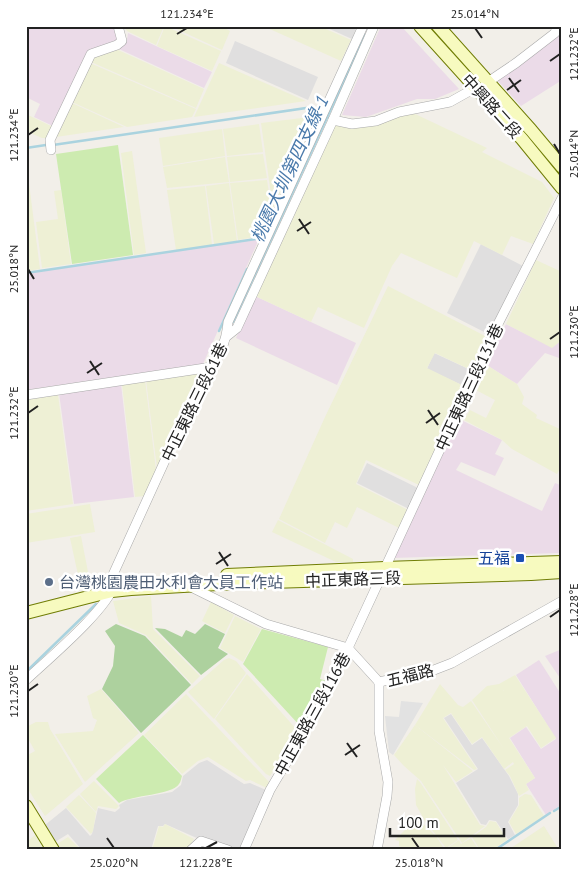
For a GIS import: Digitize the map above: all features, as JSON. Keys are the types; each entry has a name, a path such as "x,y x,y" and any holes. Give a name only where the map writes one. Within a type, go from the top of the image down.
{"main road":[{"name":"中興路二段","path":"420,26 522,139 562,188"},
{"name":"中興路二段","path":"438,26 562,167"},
{"path":"475,88 488,82"},
{"name":"中正東路三段","path":"26,613 113,588 188,586 562,562"},
{"name":"中正東路三段","path":"26,604 113,588 250,573 562,572"},
{"path":"26,806 53,850"}],"street":[{"path":"51,150 50,140 91,54 117,45 122,41 118,26"},
{"name":"中正東路三段61巷","path":"113,588 111,579 203,377 210,372 227,336 228,322 363,26"},
{"path":"227,336 237,328 374,26"},
{"path":"488,82 554,33 557,26"},
{"path":"333,120 352,124 376,121 399,112 450,102 475,88"},
{"name":"中正東路三段131巷","path":"383,573 499,322 562,198"},
{"path":"26,396 212,367"},
{"name":"中正東路三段116巷","path":"244,850 270,790 320,706 327,687 348,648 383,573"},
{"path":"188,586 266,624 348,648 379,682"},
{"path":"26,680 100,609 113,588"},
{"name":"五福路","path":"378,850 388,782 378,731 379,682 434,670 452,663 562,602"},
{"path":"191,850 201,842 228,850"}],"shaded area":[{"path":"26,26 115,26 118,38 115,42 88,51 53,126 34,117 40,104 26,97"},
{"path":"323,26 357,26 352,39"},
{"path":"381,26 401,26 459,89 435,99 417,99 366,117 342,115"},
{"path":"562,26 562,80 521,106 496,79"},
{"path":"128,33 212,72 204,88 119,49 127,40"},
{"path":"235,41 318,77 308,100 226,63"},
{"path":"259,239 203,364 26,390 26,273"},
{"path":"481,244 523,266 490,335 447,313"},
{"path":"255,296 356,343 337,385 236,338"},
{"path":"506,324 552,347 562,340 562,359 545,353 517,384 485,364"},
{"path":"434,353 473,371 466,387 427,369"},
{"path":"121,384 134,497 74,504 59,393"},
{"path":"459,419 502,440 495,454 504,458 495,476 461,462 456,470 542,511 555,483 560,485 562,482 562,553 392,558"},
{"path":"367,463 418,488 409,509 357,483"},
{"path":"562,649 562,681 545,656"},
{"path":"539,660 562,696 562,804 546,815 526,784 535,778 510,738 526,727 541,749 556,739 516,675"},
{"path":"401,701 423,703 393,755 389,752 385,716 399,717"},
{"path":"451,714 472,745 482,738 509,776 518,794 518,805 508,822 515,835 508,839 496,821 489,820 486,825 481,824 456,783 478,769 444,718"},
{"path":"207,760 244,784 250,783 266,790 253,824 239,850 199,839 165,824 158,826 151,850 82,850 68,834 55,842 45,825 66,808 90,836 98,808 115,812 120,808 119,805 127,800 172,792 181,785 183,776 199,763"}],"green space":[{"path":"124,26 164,26 156,45 127,31"},
{"path":"165,26 221,51 212,71 157,46"},
{"path":"170,26 221,26 230,31 222,50"},
{"path":"263,26 319,26 351,40 341,61"},
{"path":"118,50 204,89 196,108 91,62 93,57"},
{"path":"90,63 196,109 192,117 127,127 72,102"},
{"path":"219,63 306,101 194,117"},
{"path":"72,103 124,127 56,137"},
{"path":"411,112 487,148 482,152 542,182 554,198 533,244 511,236 502,255 474,241 457,278 401,253 392,266 364,328 318,307 311,322 255,296 332,125"},
{"path":"26,114 53,127 47,138 42,138 26,131"},
{"path":"310,117 316,119 273,209 261,123"},
{"path":"259,124 263,152 227,156 223,129"},
{"path":"222,129 225,156 163,166 159,138"},
{"path":"118,145 133,255 72,264 56,154"},
{"path":"132,151 146,253 134,255 121,153"},
{"path":"263,154 267,178 230,182 227,157"},
{"path":"225,157 229,182 167,188 163,167"},
{"path":"26,160 40,269 26,271"},
{"path":"267,180 272,212 261,236 238,240 230,183"},
{"path":"229,183 237,241 214,244 206,186"},
{"path":"205,186 212,245 176,250 167,190"},
{"path":"61,190 71,264 42,268 36,222 58,219 54,191"},
{"path":"536,260 562,272 562,340 552,348 506,324"},
{"path":"388,286 489,338 473,371 435,353 427,368 466,387 419,485 366,460 356,484 408,510 399,528 357,507 347,528 335,522 325,543 279,519 325,417"},
{"path":"485,364 517,384 524,397 522,404 537,415 536,418 562,430 562,465 557,474 512,449 502,440 464,420 470,410 486,418 495,400 472,388"},
{"path":"202,371 157,468 146,380"},
{"path":"145,380 156,470 144,496 135,497 122,384"},
{"path":"58,395 73,504 26,511 26,400"},
{"path":"90,504 95,532 26,543 26,514"},
{"path":"278,520 353,559 353,562 336,562 272,532"},
{"path":"81,536 90,582 80,584 70,538"},
{"path":"151,596 153,629 200,676 192,684 146,635 119,623 113,601"},
{"path":"211,602 234,615 225,633 202,621"},
{"path":"235,616 261,629 243,662 220,648"},
{"path":"116,624 145,636 191,685 141,733 102,689 113,666 115,646 105,631"},
{"path":"205,624 225,634 218,648 228,654 201,675 155,628 165,629 182,637 186,630 195,634"},
{"path":"262,629 328,647 320,679 327,681 301,727 243,664"},
{"path":"229,658 236,661 246,673 214,719 188,692 224,660"},
{"path":"247,674 298,731 270,776 215,719"},
{"path":"515,675 556,738 541,748 527,726 509,738 535,778 526,784 529,790 519,796 510,776 505,770 514,764 513,762 504,769 482,737 472,744 451,713 443,718 477,769 474,770 415,725 440,684 458,705 463,707 471,701 504,749 472,700 487,686 499,684"},
{"path":"101,689 139,733 85,782 55,734 93,731 97,720 93,718 87,696"},
{"path":"186,694 269,782 267,788 250,780 246,781 208,757 198,761 182,774 144,735"},
{"path":"36,722 48,722 50,729 83,784 45,816 26,786 26,756 35,751 26,735 26,727"},
{"path":"415,725 473,771 456,782 443,765 480,825 485,826 462,843 421,781 394,755"},
{"path":"143,735 182,776 181,781 175,788 119,803 96,779"},
{"path":"417,779 458,840 446,848 425,821 416,805 415,789"},
{"path":"94,781 119,806 116,809 98,806 96,812 80,794"},
{"path":"525,794 531,795 544,816 516,834 509,822 519,805 519,798"},
{"path":"79,795 96,813 91,834 66,807"},
{"path":"417,818 436,836 445,850 408,850 399,846 399,841 395,840"},
{"path":"490,821 496,822 507,840 492,850 480,850 472,837 486,827"},
{"path":"165,824 194,839 188,849 152,850 159,826 163,827"},
{"path":"544,826 559,850 508,850"},
{"path":"38,832 48,850 26,850 26,843"},
{"path":"68,837 81,850 60,850 57,844"},
{"path":"471,838 479,850 446,849 459,840 461,844"}],"waterway":[{"name":"桃園大圳第四支線-1","path":"233,322 365,35"},
{"path":"53,145 313,107 321,110"},
{"path":"26,148 46,145"},
{"path":"26,273 262,238 260,241"},
{"path":"219,331 247,269"},
{"name":"桃園大圳第四支線-1","path":"26,672 96,604"},
{"path":"554,811 562,806"},
{"path":"495,850 550,813"}],"place":[{"name":"五福","path":"520,558"},
{"name":"台灣桃園農田水利會大員工作站","path":"49,582"}]}
